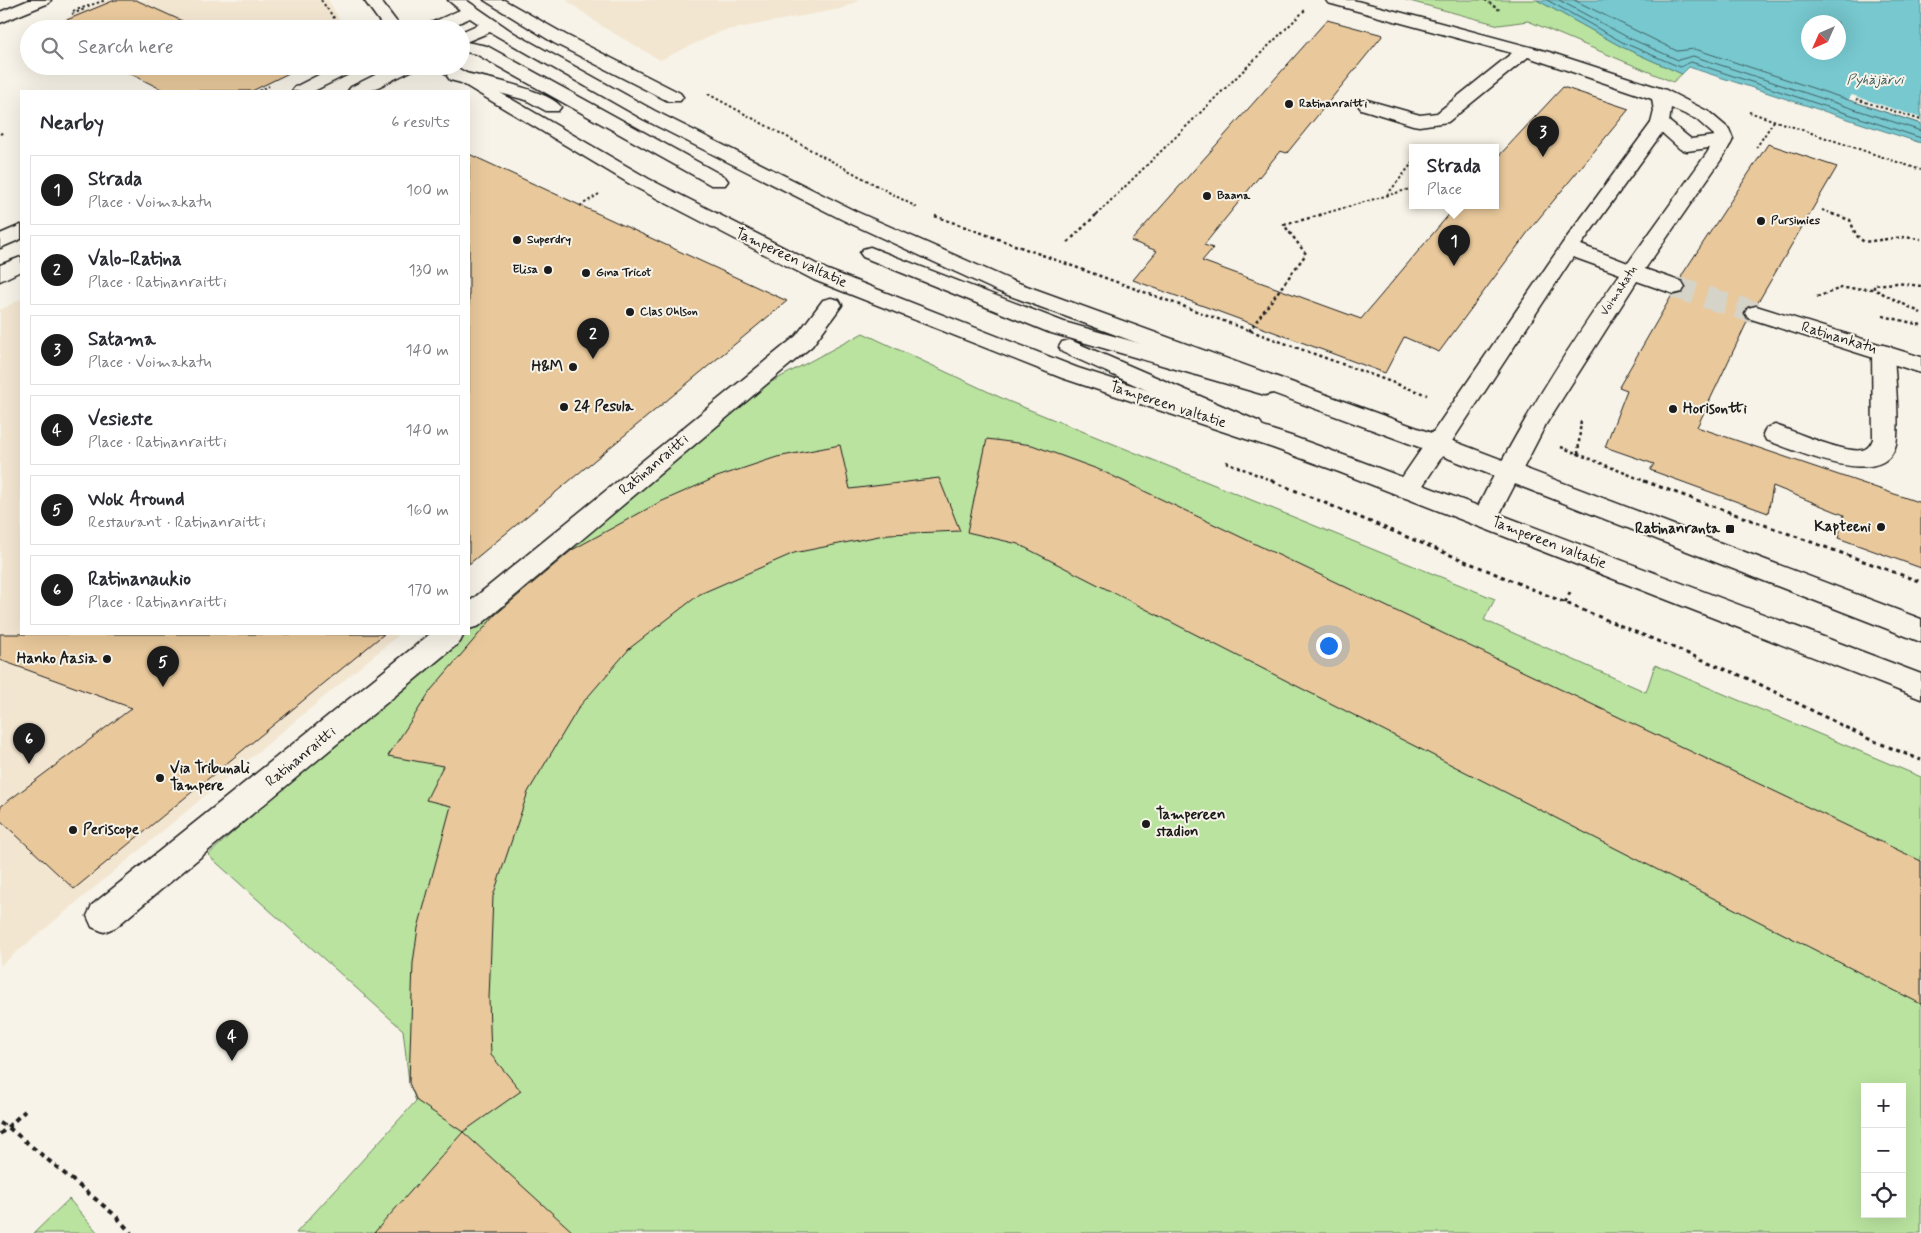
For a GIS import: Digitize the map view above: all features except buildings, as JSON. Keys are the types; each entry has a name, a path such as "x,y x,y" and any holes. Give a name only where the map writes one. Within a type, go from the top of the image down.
{"main road":[{"path":"0,18 43,0"},
{"path":"372,0 387,20"},
{"path":"456,0 490,25 584,81 724,154 850,216 1005,286 1436,444 1921,631"},
{"path":"492,0 560,39 674,97"},
{"path":"1334,0 1525,51 1660,94 1701,114 1722,133 1724,141 1687,145 1660,123"},
{"path":"452,20 471,11"},
{"path":"470,35 490,25"},
{"path":"462,75 532,96 711,185 481,50 470,48"},
{"path":"1367,105 1419,121 1442,118 1525,51"},
{"path":"303,90 332,75"},
{"path":"359,90 389,75"},
{"name":"Tampereen valtatie","path":"456,75 650,187 821,275 1070,373 1282,442 1485,518 1921,687"},
{"path":"1407,489 1569,248 1660,123 1663,112 1660,94"},
{"name":"Voimakatu","path":"1485,518 1506,471 1527,434 1633,270 1724,141"},
{"path":"0,242 20,232"},
{"path":"1569,248 1633,270 1674,287"},
{"path":"1282,442 1086,353 863,258 1056,328 1341,409"},
{"path":"0,274 20,264"},
{"name":"Ratinanraitti","path":"470,617 804,341 832,305"},
{"name":"Ratinankatu","path":"1756,313 1921,365"},
{"path":"1776,434 1843,457 1866,459 1880,451 1885,439 1883,352"},
{"name":"Ratinanraitti","path":"104,916 449,635"}],"path":[{"path":"321,0 335,20"},
{"path":"1068,242 1307,8"},
{"path":"706,93 924,212"},
{"path":"1856,99 1921,120"},
{"path":"0,134 4,132"},
{"path":"1386,196 1409,167"},
{"path":"1249,331 1306,254 1284,225 1409,189"},
{"path":"580,206 604,190"},
{"path":"1822,210 1850,220 1856,235 1864,242 1903,237 1921,239"},
{"path":"933,215 1419,392"},
{"path":"1874,289 1874,285 1883,283 1921,286"},
{"path":"1816,297 1842,288 1874,289 1921,313"},
{"path":"1578,454 1621,473 1921,582"},
{"path":"1566,603 1749,679 1869,739 1921,760"},
{"path":"0,1134 25,1111"},
{"path":"0,1123 8,1126 116,1216 131,1233"}],"shaded area":[{"path":"108,0 328,0 340,20 62,20"},
{"path":"566,0 860,0 840,9 722,31 660,60 603,27"},
{"path":"20,300 20,635 399,635 0,966 0,310"}],"green space":[{"path":"1406,0 1537,0 1622,47 1682,74 1673,82 1528,21 1499,25"},
{"name":"Tampereen stadion","path":"863,333 1008,401 1495,599 1484,620 1646,692 1655,665 1921,777 1921,1233 296,1233 416,1101 409,1082 403,1030 208,855 310,762 463,635 470,635 470,629 760,388"},
{"path":"69,1199 98,1233 34,1233"}],"water":[{"name":"Pyhäjärvi","path":"1537,0 1921,0 1921,143 1689,67 1682,74 1622,47"}],"pier":[{"path":"1852,95 1921,118 1921,124 1848,100"}],"tunnel":[{"path":"1674,287 1756,313"}],"place":[{"name":"Ratinanraitti","path":"1289,104"},
{"name":"Satama","path":"1543,157"},
{"name":"Baana","path":"1207,196"},
{"name":"Pursimies","path":"1761,221"},
{"name":"Superdry","path":"517,240"},
{"name":"Strada","path":"1454,266"},
{"name":"Elisa","path":"548,270"},
{"name":"Gina Tricot","path":"586,273"},
{"name":"Clas Ohlson","path":"630,312"},
{"name":"Valo-Ratina","path":"593,359"},
{"name":"H&M","path":"573,367"},
{"name":"24 Pesula","path":"564,407"},
{"name":"Horisontti","path":"1673,409"},
{"name":"Kapteeni","path":"1881,527"},
{"name":"Ratinanranta","path":"1730,529"},
{"name":"Hanko Aasia","path":"107,659"},
{"name":"Wok Around","path":"163,687"},
{"name":"Ratinanaukio","path":"29,764"},
{"name":"Via Tribunali Tampere","path":"160,778"},
{"name":"Tampereen stadion","path":"1146,824"},
{"name":"Periscope","path":"73,830"},
{"name":"Vesieste","path":"232,1061"}]}
